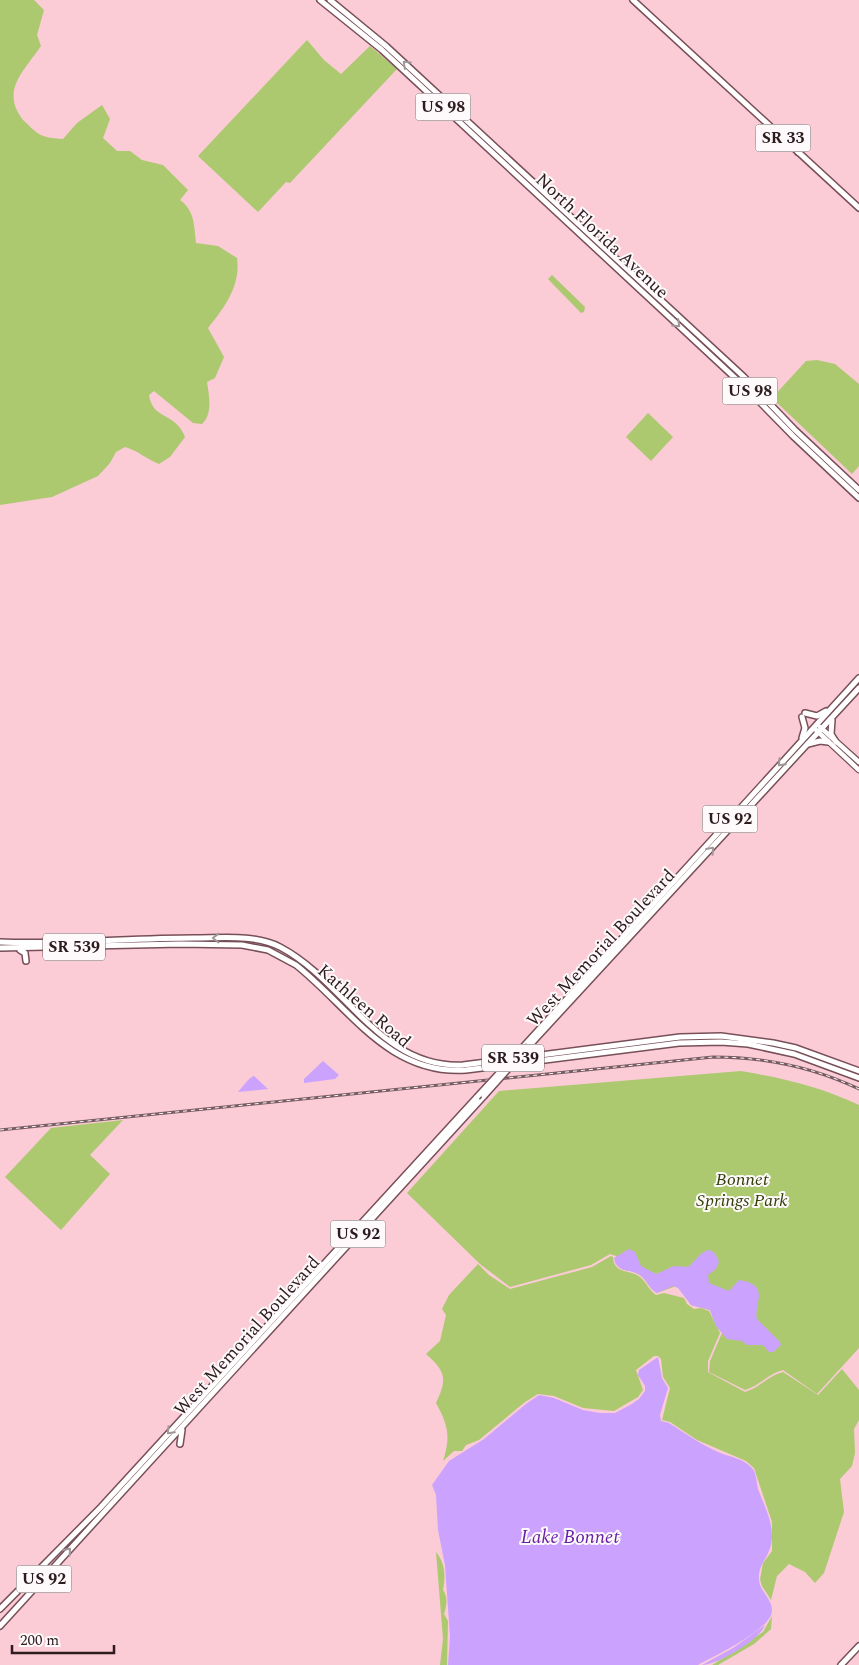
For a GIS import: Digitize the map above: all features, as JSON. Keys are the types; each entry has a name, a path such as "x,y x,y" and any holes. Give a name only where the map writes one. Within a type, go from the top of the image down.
{"main road":[{"name":"North Florida Avenue","path":"320,0 365,35 455,118 520,171 754,387 859,490"},
{"name":"North Florida Avenue","path":"330,0 368,29 443,99 490,147 748,390 793,436 859,498"},
{"name":"SR 33","path":"633,0 859,208"},
{"path":"412,78 415,78 434,95 443,99"},
{"path":"798,152 797,142 802,137"},
{"path":"793,436 806,440"},
{"name":"West Memorial Boulevard","path":"0,1626 98,1520 108,1500 347,1247 350,1240 405,1174 859,678"},
{"name":"West Memorial Boulevard","path":"0,1609 84,1525 103,1509 183,1427 232,1372 247,1347 484,1096 859,688"},
{"path":"801,741 805,728 804,715 817,716 831,709"},
{"path":"834,716 830,729 836,742"},
{"path":"816,726 859,762"},
{"path":"820,730 828,742 859,770"},
{"path":"808,744 820,741 828,742"},
{"path":"740,818 744,804"},
{"path":"620,948 622,936"},
{"path":"112,946 118,942 141,941 145,938"},
{"name":"Kathleen Road","path":"0,942 145,938 242,938 271,944 302,961 380,1038 414,1057 439,1064 463,1065 680,1037 721,1036 796,1048 859,1071"},
{"name":"Kathleen Road","path":"0,948 252,945 268,950 296,964 360,1024 407,1061 444,1071 466,1070 679,1043 720,1042 748,1044 794,1054 859,1078"},
{"path":"17,949 24,952 26,960"},
{"path":"180,1444 183,1427"},
{"path":"842,1665 859,1646"}],"green space":[{"path":"0,0 34,0 44,10 37,35 41,46 17,81 14,90 16,110 23,120 40,135 63,139 77,123 102,105 110,119 103,138 117,151 130,151 142,160 163,165 188,190 180,200 189,209 191,214 196,243 218,246 237,258 238,268 230,296 208,328 224,357 215,378 207,382 209,410 205,420 202,424 193,423 154,391 149,395 155,409 176,423 185,437 170,457 159,464 125,447 116,452 110,463 98,476 52,497 0,505"},
{"path":"307,40 324,60 341,74 370,46 397,69 290,183 286,182 258,212 198,156"},
{"path":"552,275 585,307 584,312 581,313 548,279"},
{"path":"817,360 835,364 859,384 859,466 852,474 772,398 806,361"},
{"path":"648,413 673,437 651,461 626,437"},
{"name":"Bonnet Springs Park","path":"741,1071 801,1084 859,1105 859,1348 817,1394 783,1370 745,1390 709,1372 710,1361 722,1333 716,1326 710,1310 691,1305 684,1293 676,1286 657,1293 639,1275 620,1268 615,1262 616,1256 610,1254 591,1265 510,1287 480,1264 407,1193 499,1091"},
{"path":"123,1120 90,1155 110,1174 61,1230 5,1177 51,1128"},
{"path":"611,1256 616,1267 640,1277 656,1295 664,1293 684,1298 687,1304 694,1309 701,1308 709,1311 720,1333 708,1361 708,1372 745,1392 783,1372 818,1395 842,1369 859,1390 859,1420 854,1429 855,1453 852,1466 840,1479 844,1512 824,1573 815,1583 805,1572 789,1564 777,1576 771,1600 760,1579 763,1563 772,1551 772,1522 754,1468 746,1461 697,1440 670,1422 662,1420 670,1388 663,1377 661,1359 658,1356 654,1356 636,1370 643,1390 638,1397 614,1411 583,1408 554,1396 538,1394 525,1402 479,1440 466,1445 462,1451 454,1451 443,1461 447,1444 447,1431 446,1424 436,1403 442,1387 443,1376 441,1370 426,1354 440,1341 446,1315 442,1309 449,1295 478,1264 489,1275 510,1289 592,1267"},
{"path":"436,1552 443,1565 443,1590 446,1595 444,1614 448,1621 447,1665 440,1665 443,1639"},
{"path":"772,1616 771,1629 754,1644 718,1665 712,1665 763,1632"}],"water":[{"path":"323,1061 339,1075 335,1079 304,1083 304,1079"},
{"path":"254,1076 268,1089 238,1092 247,1081"},
{"path":"629,1249 635,1252 641,1266 656,1274 674,1266 688,1267 699,1255 708,1250 712,1251 719,1262 716,1269 708,1275 709,1283 729,1291 739,1280 749,1282 755,1286 759,1296 756,1313 757,1319 781,1345 773,1352 769,1352 763,1345 747,1345 742,1341 727,1339 716,1326 710,1310 691,1305 678,1288 673,1286 657,1293 640,1275 621,1269 614,1258"},
{"name":"Lake Bonnet","path":"658,1357 662,1378 668,1388 660,1415 661,1421 669,1423 711,1449 744,1462 755,1473 772,1536 769,1551 759,1575 762,1589 772,1607 770,1617 758,1630 748,1637 698,1665 448,1665 450,1637 445,1565 438,1530 436,1495 432,1485 449,1461 484,1439 539,1395 554,1398 583,1410 600,1413 615,1413 630,1405 639,1399 645,1391 645,1386 638,1375 639,1370"},
{"path":"765,1625 755,1638 737,1651 717,1661 702,1665 733,1648"}],"railway":[{"path":"0,1130 713,1057 770,1061 806,1069 859,1089"}]}
